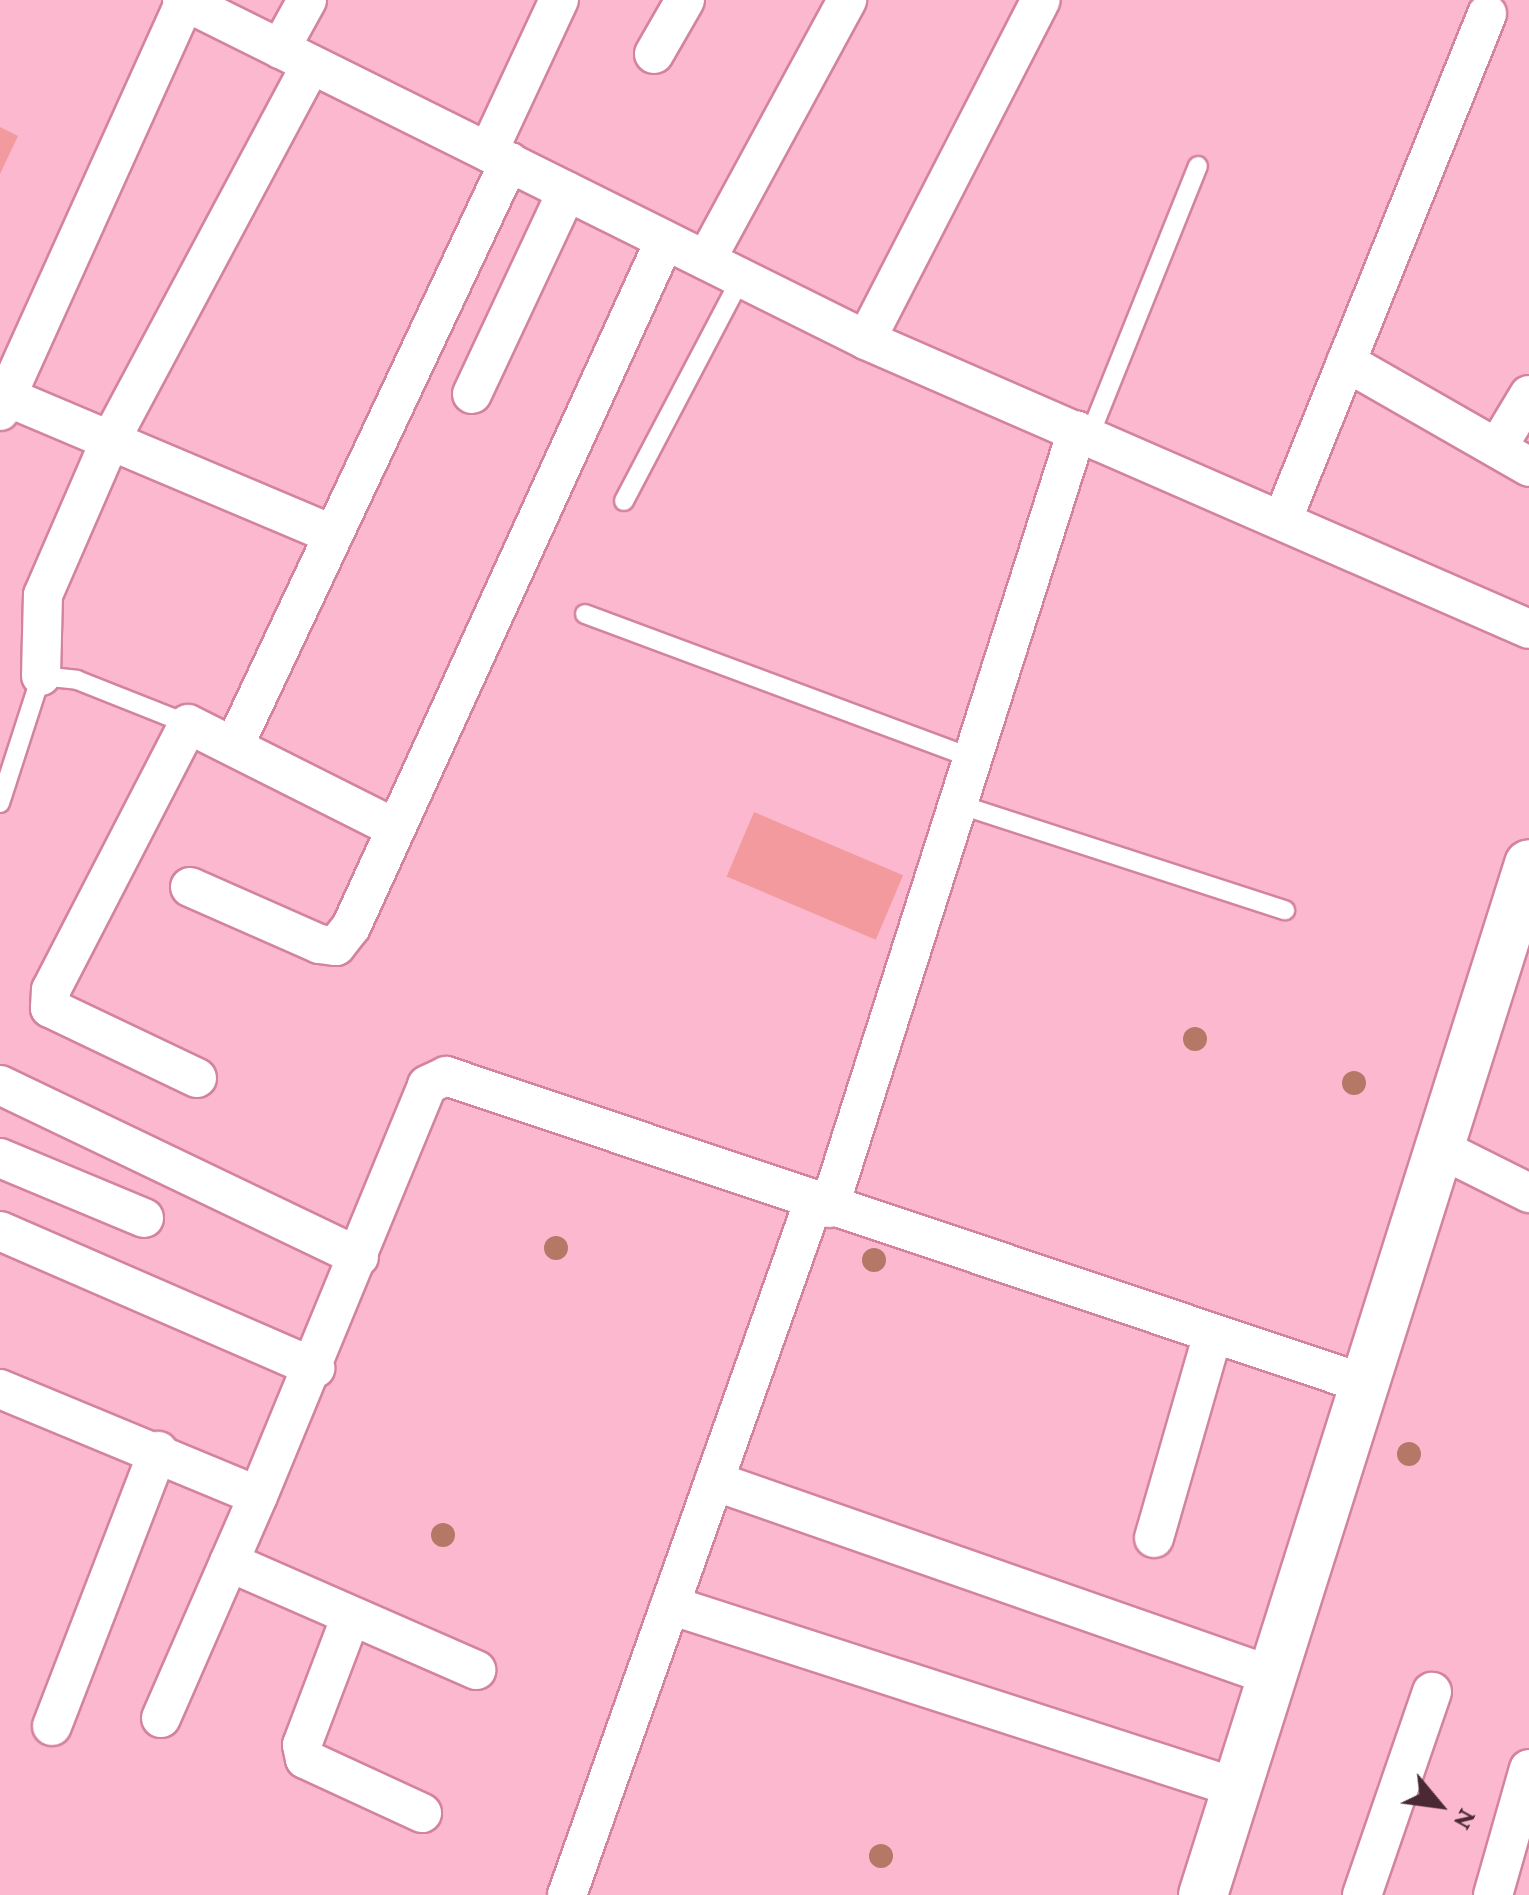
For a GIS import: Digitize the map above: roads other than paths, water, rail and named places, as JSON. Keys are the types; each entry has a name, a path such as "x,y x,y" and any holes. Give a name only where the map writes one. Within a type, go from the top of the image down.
{"street":[{"path":"42,676 43,594 110,441 296,57 307,0"},
{"path":"234,746 498,157 559,0"},
{"path":"654,54 685,0"},
{"path":"866,340 1041,0"},
{"path":"331,534 110,441 2,401 184,1 866,340 1529,628"},
{"path":"706,260 834,5"},
{"path":"1282,521 1487,14"},
{"path":"472,394 566,191"},
{"path":"190,886 336,946 351,928 665,240"},
{"path":"1346,362 1513,458 1529,395"},
{"path":"567,1895 714,1482 821,1206 1083,434"},
{"path":"197,1078 50,1008 51,990 188,724 395,828"},
{"path":"1203,1895 1529,864"},
{"path":"161,1718 315,1368 428,1085 446,1076 821,1206 1365,1384"},
{"path":"4,1098 359,1257"},
{"path":"1439,1148 1529,1193"},
{"path":"0,1158 144,1218"},
{"path":"0,1231 315,1368"},
{"path":"1154,1538 1213,1334"},
{"path":"4,1402 158,1451 258,1496"},
{"path":"52,1726 158,1451"},
{"path":"714,1482 1272,1676"},
{"path":"229,1562 476,1670"},
{"path":"670,1606 1237,1788"},
{"path":"351,1616 302,1745 305,1759 422,1813"},
{"path":"1362,1895 1432,1692"},
{"path":"1493,1895 1529,1769"}],"lane":[{"path":"1083,434 1198,166"},
{"path":"624,501 741,278"},
{"path":"585,614 973,758"},
{"path":"0,804 42,676 77,680 188,724"},
{"path":"958,804 1285,910"}]}
